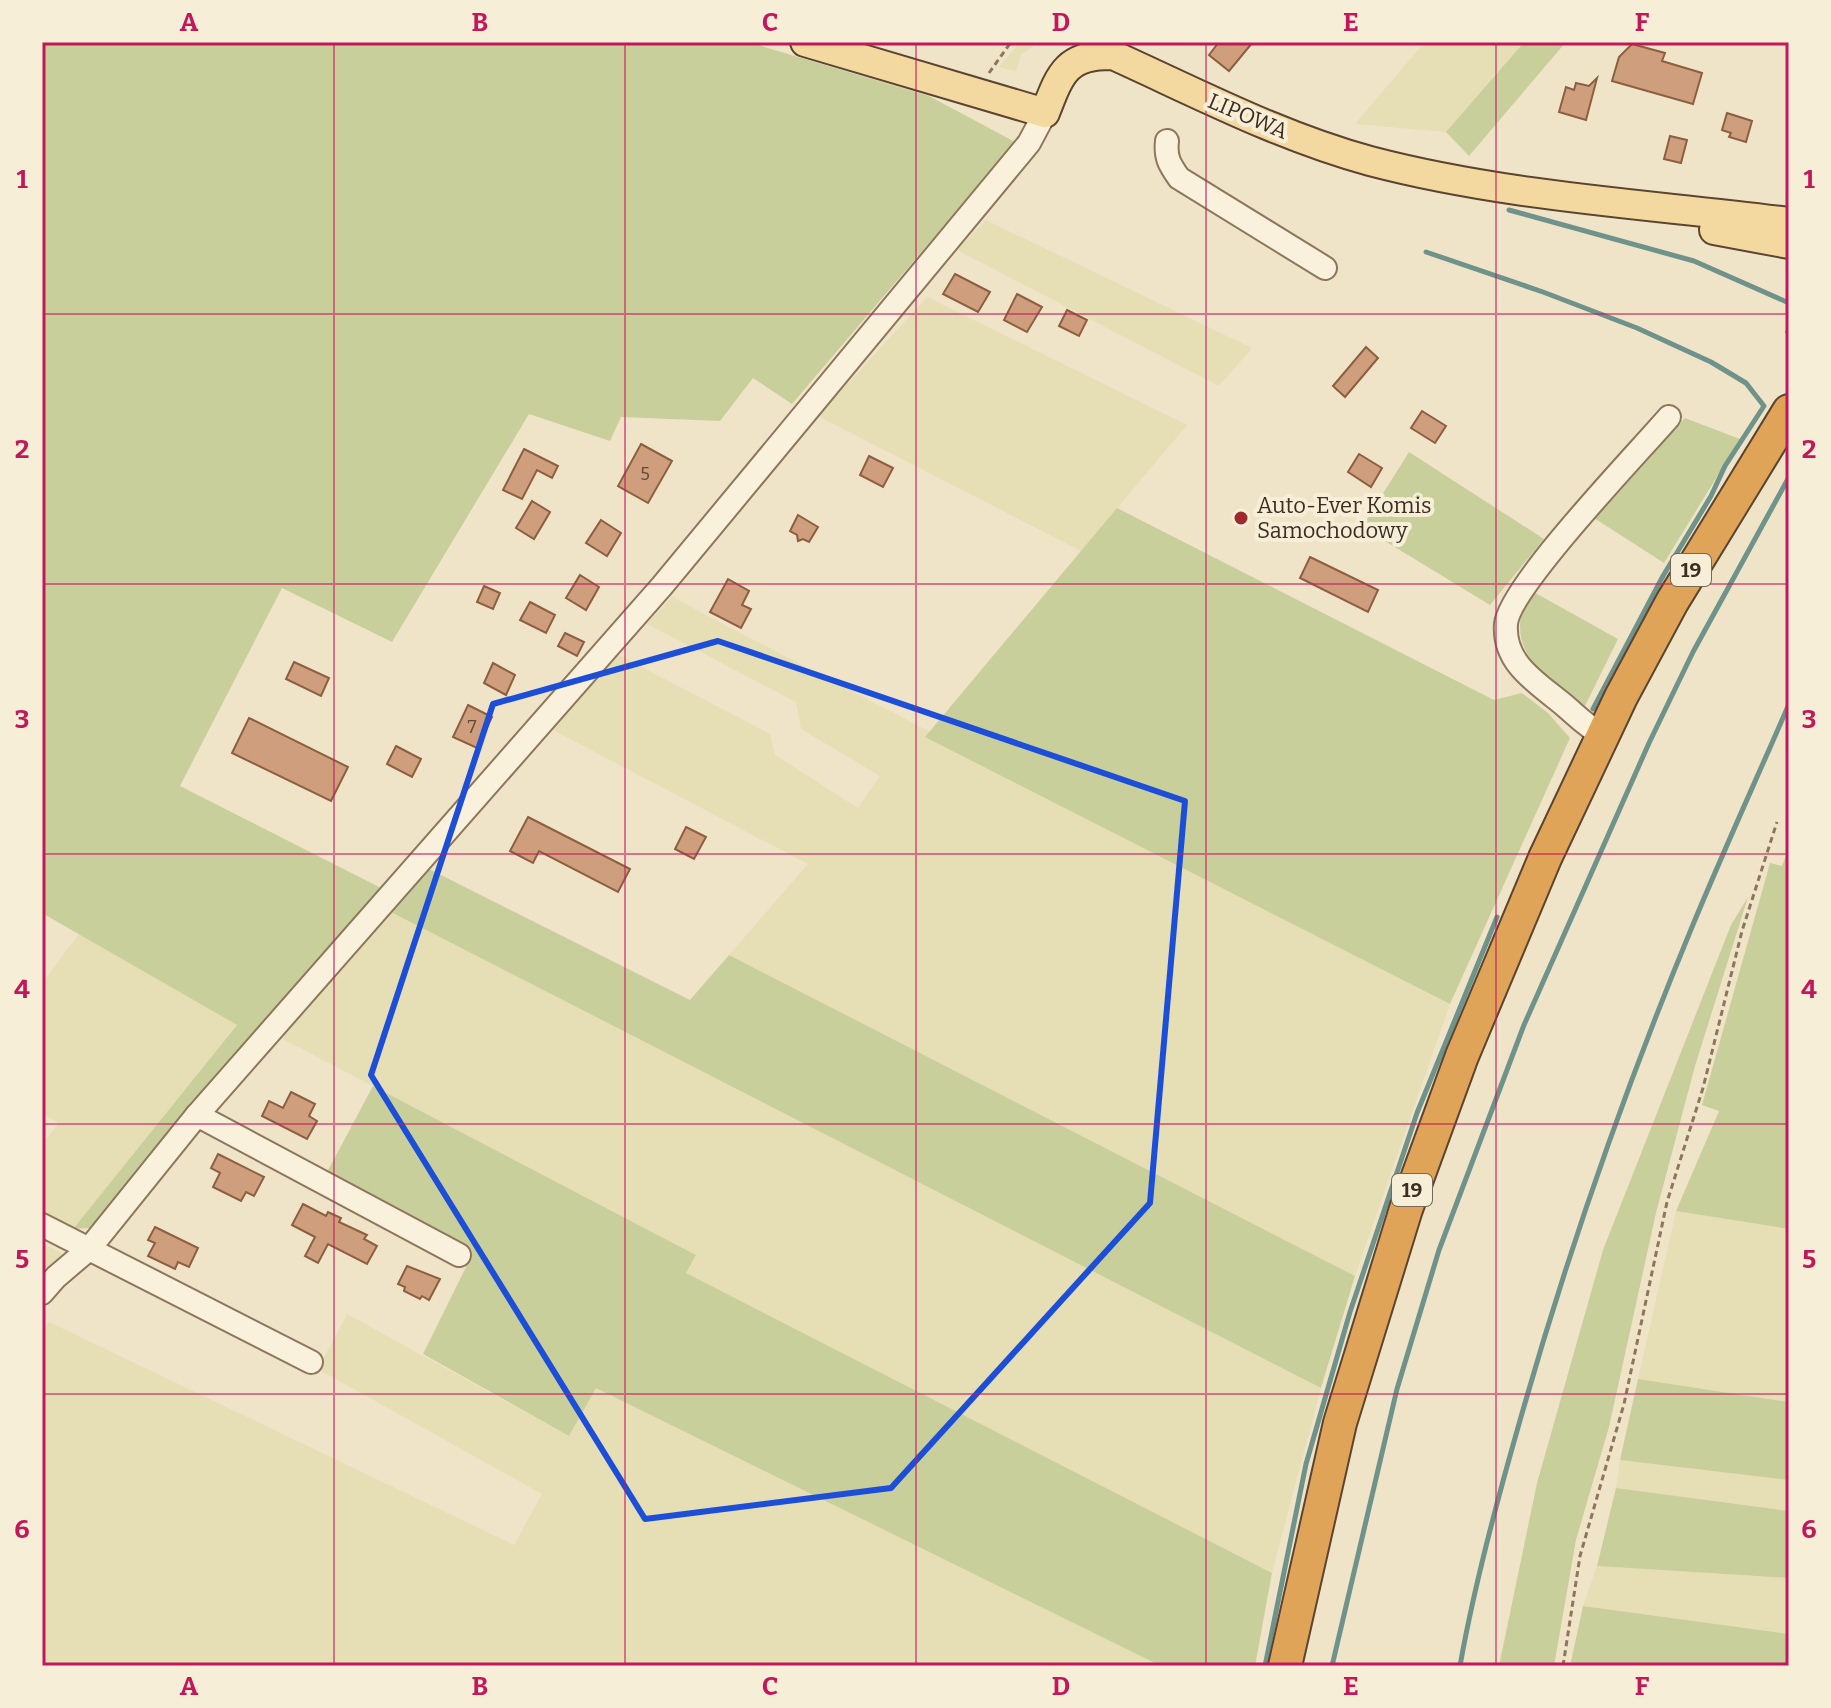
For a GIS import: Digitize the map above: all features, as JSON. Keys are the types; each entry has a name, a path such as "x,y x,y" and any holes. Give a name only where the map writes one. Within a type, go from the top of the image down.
{"highway":[{"name":"19","path":"1285,1666 1340,1423 1406,1209 1468,1042 1545,858 1603,735 1672,602 1789,411"}],"main road":[{"path":"805,42 1045,113"},
{"name":"LIPOWA","path":"1045,113 1063,70 1076,60 1113,55 1270,126 1370,161 1485,186 1787,227"}],"street":[{"path":"42,1293 89,1249 197,1115 662,586 1029,143 1045,113"},
{"path":"1167,141 1169,164 1179,178 1325,268"},
{"path":"1603,735 1589,728 1525,675 1513,658 1506,624 1509,610 1534,572 1669,417"},
{"path":"197,1115 459,1255"},
{"path":"42,1225 311,1362"}],"path":[{"path":"976,93 1011,42"},
{"path":"1786,333 1789,328"},
{"path":"1563,1666 1580,1556 1624,1404 1667,1202 1703,1088 1742,931 1777,822"}],"highlighted area":[{"path":"718,641 1185,801 1150,1203 891,1488 645,1519 371,1075 493,704"}],"shaded area":[{"path":"1020,42 1039,42 1021,55 1016,71 999,67"},
{"path":"1425,42 1523,42 1446,132 1355,124"},
{"path":"986,220 1252,348 1219,386 957,250"},
{"path":"927,297 1187,425 1081,551 818,416"},
{"path":"672,597 1450,1004 1355,1276 729,955 808,864 553,730 617,654 770,734 775,755 858,808 880,776 801,729 796,702 647,624"},
{"path":"385,909 1321,1388 1272,1573 685,1273 696,1255 281,1038"},
{"path":"79,934 237,1025 73,1229 42,1215 42,1144 59,1123 42,1114 42,983"},
{"path":"1676,1211 1789,1229 1789,1402 1638,1379"},
{"path":"42,1243 63,1254 42,1278"},
{"path":"347,1314 569,1436 595,1387 1161,1666 42,1666 42,1330 49,1322 514,1545 542,1494 318,1369"},
{"path":"1620,1460 1789,1480 1789,1511 1616,1488"},
{"path":"1597,1566 1789,1578 1789,1634 1583,1606"}],"green space":[{"path":"42,42 748,42 929,96 1015,142 792,404 753,378 720,421 621,417 610,441 529,414 392,642 282,588 180,786 383,889 90,1228 73,1229 237,1025 42,913"},
{"path":"1524,42 1566,42 1469,156 1446,132"},
{"path":"1685,418 1740,439 1664,563 1594,518"},
{"path":"1409,452 1544,539 1490,605 1362,527"},
{"path":"1117,508 1494,700 1522,693 1548,713 1570,738 1450,1004 925,737"},
{"path":"1530,590 1618,639 1583,710 1541,672 1523,644 1520,628 1522,610"},
{"path":"1789,848 1789,1229 1676,1211 1719,1111 1702,1105 1770,863 1782,866"},
{"path":"427,868 690,1000 729,955 1355,1276 1321,1388 385,909"},
{"path":"1748,897 1695,1066 1656,1213 1609,1427 1576,1540 1554,1666 1499,1666 1537,1483 1603,1250 1731,925"},
{"path":"373,1086 696,1255 686,1273 1272,1573 1255,1666 1161,1666 596,1388 569,1436 423,1354 472,1255 325,1176"},
{"path":"1638,1379 1789,1402 1789,1480 1620,1460"},
{"path":"1616,1488 1789,1511 1789,1578 1597,1566"},
{"path":"1583,1606 1789,1634 1789,1666 1570,1666"}],"building":[{"path":"1219,42 1253,42 1229,71 1209,55"},
{"path":"1632,44 1665,53 1662,61 1702,73 1693,104 1612,81 1619,57"},
{"path":"1597,78 1586,120 1559,112 1566,87 1574,90 1576,83 1589,86"},
{"path":"1727,113 1752,121 1746,142 1729,137 1731,133 1722,130"},
{"path":"1670,136 1687,140 1681,163 1664,159"},
{"path":"955,274 990,292 978,312 943,294"},
{"path":"1017,294 1042,307 1027,332 1004,320"},
{"path":"1067,310 1087,320 1079,336 1059,326"},
{"path":"1366,347 1378,358 1345,397 1333,386"},
{"path":"1422,411 1446,426 1435,443 1411,428"},
{"path":"641,444 672,461 648,503 618,486"},
{"path":"524,449 558,466 552,478 537,470 522,499 503,490"},
{"path":"1359,454 1382,468 1371,487 1348,472"},
{"path":"869,456 893,468 883,487 860,475"},
{"path":"532,501 550,512 534,539 516,528"},
{"path":"798,515 818,527 809,542 803,539 798,541 797,535 790,531"},
{"path":"601,520 621,533 607,556 586,543"},
{"path":"1310,557 1378,590 1368,612 1300,578"},
{"path":"580,575 599,587 586,610 566,598"},
{"path":"728,579 749,591 742,605 751,609 741,628 710,612"},
{"path":"484,586 500,593 493,609 477,602"},
{"path":"530,602 555,615 546,633 520,620"},
{"path":"565,633 584,642 577,656 558,646"},
{"path":"294,662 329,678 321,696 286,679"},
{"path":"493,663 515,675 506,695 484,683"},
{"path":"468,705 492,717 477,748 453,737"},
{"path":"249,718 348,767 331,801 232,753"},
{"path":"396,746 421,759 412,777 387,764"},
{"path":"528,817 630,869 618,892 539,851 533,863 510,851"},
{"path":"686,827 706,837 694,859 675,849"},
{"path":"291,1092 315,1104 309,1116 317,1121 307,1139 262,1116 269,1101 283,1108"},
{"path":"218,1154 264,1177 254,1196 246,1192 241,1201 213,1187 220,1173 211,1168"},
{"path":"303,1204 326,1216 328,1212 341,1218 339,1222 367,1235 364,1239 377,1246 367,1264 328,1244 318,1263 305,1256 315,1237 292,1225"},
{"path":"155,1227 198,1248 189,1267 178,1262 175,1269 148,1256 155,1243 148,1240"},
{"path":"407,1266 440,1279 429,1300 404,1291 405,1287 398,1284"}],"waterway":[{"path":"1509,210 1694,261 1789,303"},
{"path":"1426,252 1637,328 1711,362 1746,383 1764,406 1725,466 1593,709"},
{"path":"1332,1666 1397,1389 1439,1250 1524,1025 1649,743 1693,652 1789,477"},
{"path":"1460,1666 1478,1577 1509,1460 1555,1303 1597,1176 1692,927 1789,704"},
{"path":"1265,1666 1306,1464 1350,1312 1417,1113 1497,917"}],"place":[{"name":"Auto-Ever Komis Samochodowy","path":"1241,518"}]}
